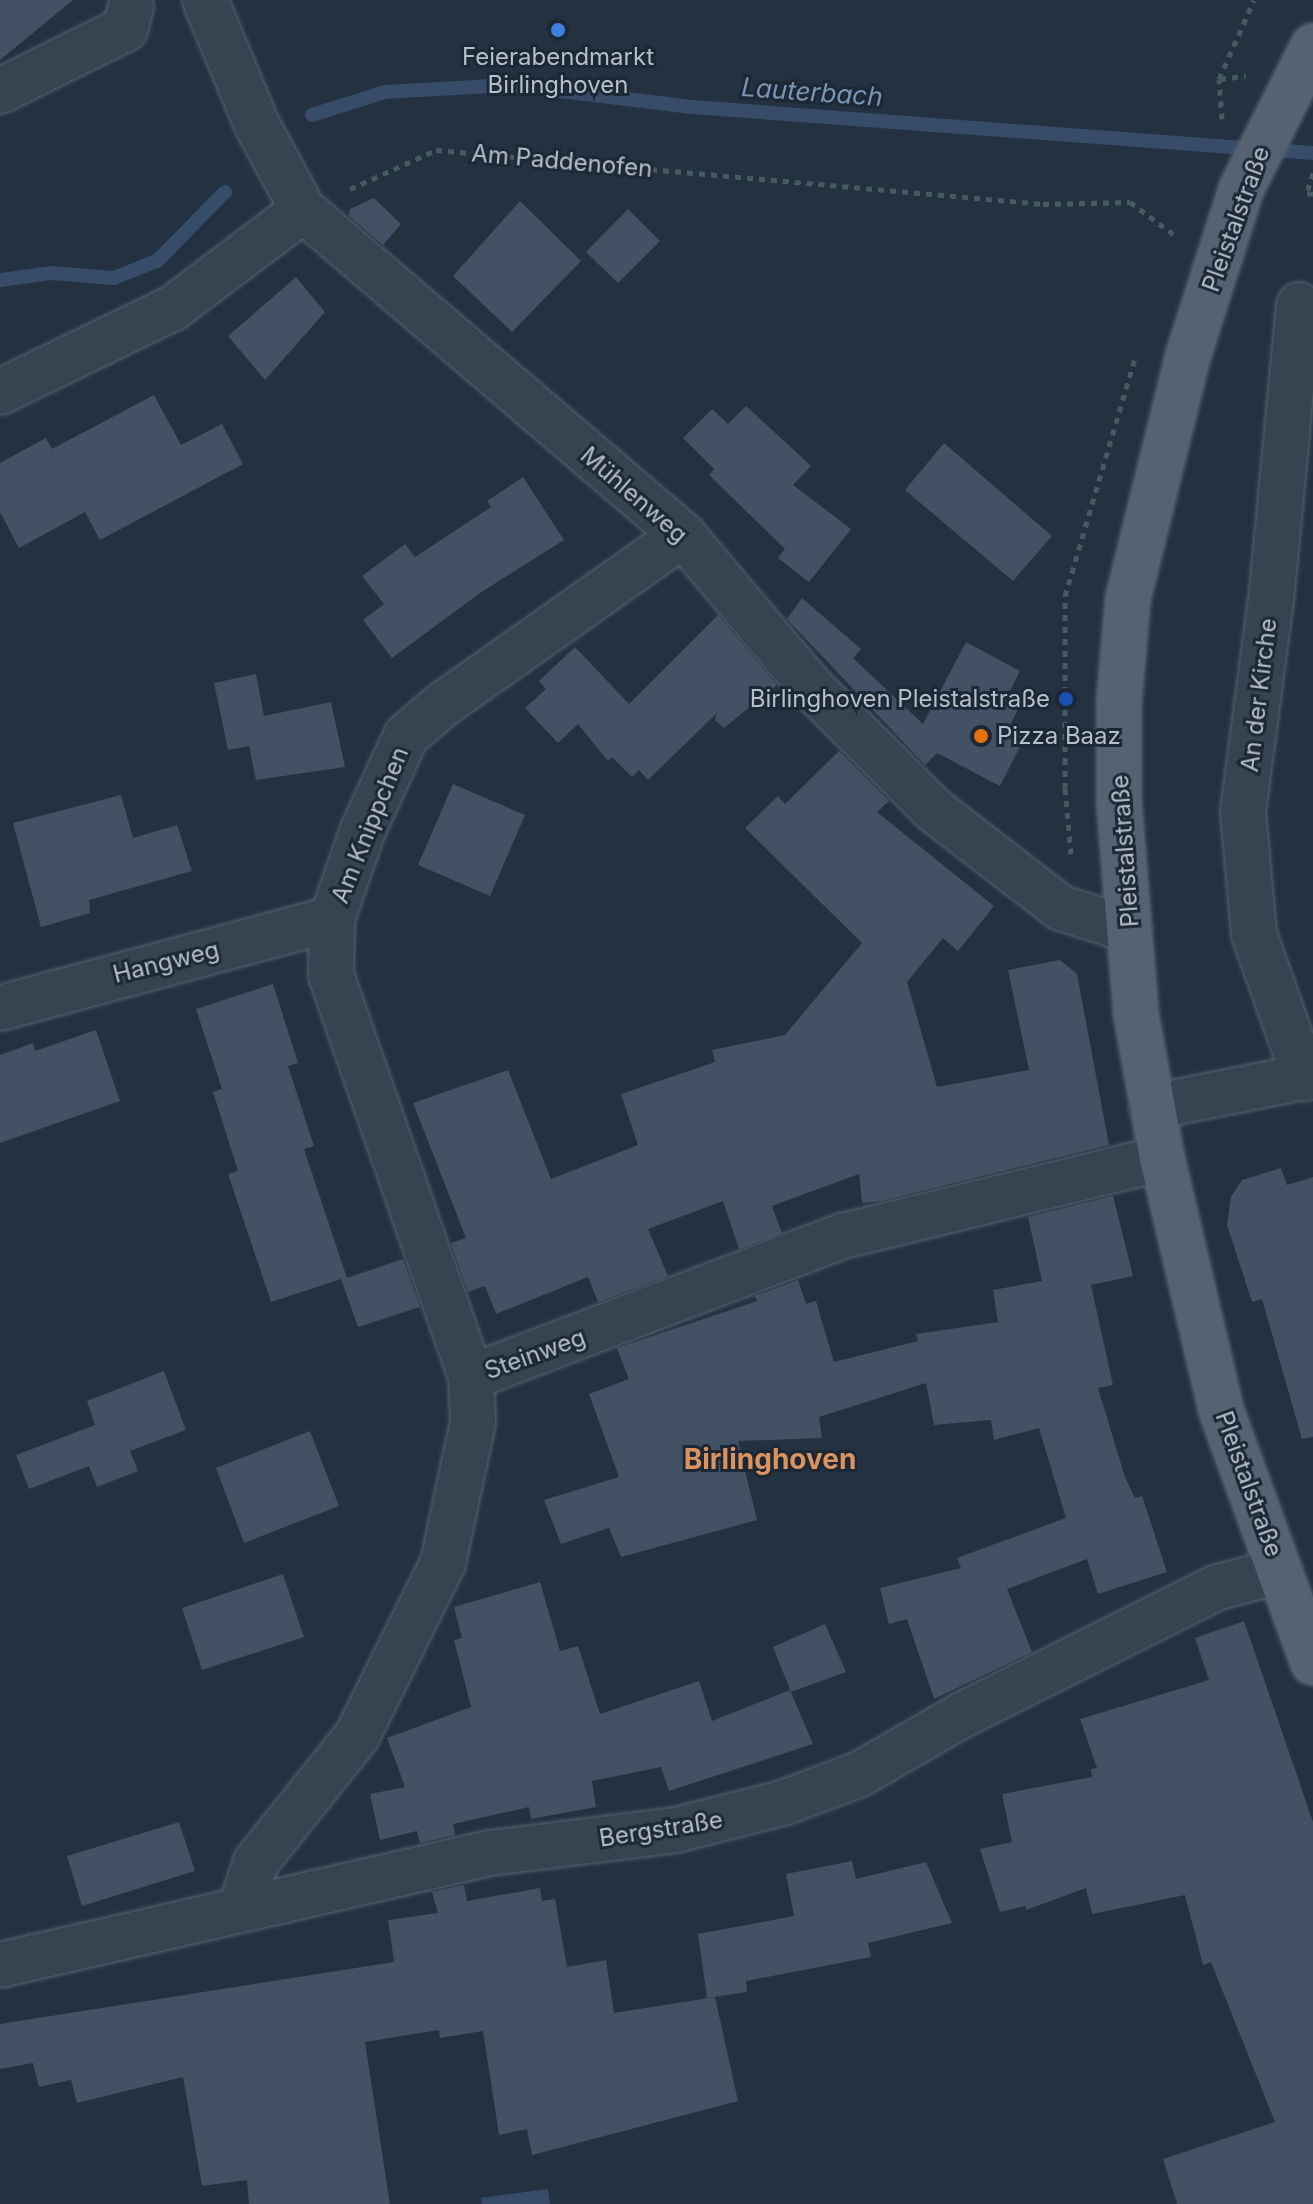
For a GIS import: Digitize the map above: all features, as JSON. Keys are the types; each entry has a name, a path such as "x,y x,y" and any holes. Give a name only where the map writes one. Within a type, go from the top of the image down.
{"main road":[{"name":"Pleistalstraße","path":"1313,46 1241,190 1188,356 1128,599 1119,701 1119,802 1136,1014 1162,1158 1221,1410 1313,1663"}],"street":[{"name":"Mühlenweg","path":"205,0 257,125 303,210 683,535 812,688 934,810 1061,908 1130,930"},
{"path":"0,91 125,29 138,2"},
{"path":"0,392 173,308 303,210"},
{"name":"An der Kirche","path":"1299,305 1271,599 1243,812 1254,934 1309,1076"},
{"name":"Am Knippchen","path":"471,1377 331,976 332,919 363,830 406,736 442,705 683,535"},
{"name":"Hangweg","path":"0,1008 332,919"},
{"path":"1152,1107 1309,1076"},
{"name":"Steinweg","path":"241,1907 256,1862 357,1736 443,1563 473,1422 471,1377 843,1236 1162,1158"},
{"name":"Bergstraße","path":"0,1965 241,1907 490,1853 676,1830 815,1792 1218,1587 1280,1571"}],"path":[{"path":"1222,121 1219,79 1254,0"},
{"name":"Am Paddenofen","path":"303,210 436,150 1043,204 1130,202 1176,236"},
{"path":"1310,194 1311,176"}],"water":[{"path":"548,2189 550,2204 482,2204 481,2198"}],"building":[{"path":"0,0 73,0 0,60"},
{"path":"374,198 401,224 383,245 349,216 350,209"},
{"path":"520,201 581,261 512,332 453,276"},
{"path":"628,209 660,241 618,283 586,252"},
{"path":"296,277 325,312 265,380 228,336"},
{"path":"154,395 181,445 222,424 243,464 100,540 85,512 19,548 0,512 0,463 46,438 52,449"},
{"path":"746,406 811,466 793,485 851,529 809,582 778,558 785,549 709,475 714,469 683,438 712,409 728,424"},
{"path":"944,443 1052,536 1013,581 905,490"},
{"path":"523,477 564,540 480,593 392,658 363,620 384,604 362,576 405,544 415,557 491,507 487,501"},
{"path":"802,598 861,649 853,658 923,724 966,642 1020,671 1008,695 1022,702 1010,725 1027,733 1000,786 937,753 925,765 787,619"},
{"path":"718,615 777,685 724,728 715,720 717,713 648,780 639,770 632,777 612,757 608,761 578,724 558,743 525,708 546,689 539,681 575,647 629,704"},
{"path":"256,674 264,716 331,702 345,767 256,780 249,746 228,750 214,683"},
{"path":"839,751 889,801 877,812 994,906 958,951 943,938 907,982 937,1087 1029,1070 1008,970 1060,960 1077,974 1109,1145 881,1201 862,1203 859,1174 772,1206 782,1233 739,1249 723,1201 648,1229 668,1276 598,1302 588,1277 496,1314 485,1286 468,1292 451,1243 466,1238 413,1103 508,1070 551,1179 638,1145 621,1094 715,1062 712,1050 785,1035 862,943 745,828 778,796 785,804"},
{"path":"453,784 525,815 490,896 418,865"},
{"path":"121,795 133,838 177,825 192,871 89,900 90,913 41,927 13,823"},
{"path":"273,984 298,1063 288,1066 314,1146 304,1149 347,1278 403,1259 420,1307 358,1327 341,1279 271,1302 228,1174 238,1171 213,1092 222,1089 196,1009"},
{"path":"96,1030 120,1101 0,1143 0,1055 33,1043 35,1051"},
{"path":"1281,1168 1287,1185 1313,1177 1313,1437 1302,1439 1262,1299 1252,1302 1227,1225 1231,1197 1242,1180"},
{"path":"1113,1196 1133,1276 1091,1285 1113,1385 1098,1388 1125,1477 1135,1498 1142,1496 1167,1572 1098,1594 1087,1559 1007,1589 1032,1652 934,1699 907,1619 889,1624 880,1588 961,1568 957,1558 1066,1518 1039,1428 994,1440 991,1420 934,1425 926,1383 819,1417 822,1438 738,1441 757,1520 621,1557 609,1528 561,1544 544,1500 619,1477 589,1394 629,1379 617,1348 757,1301 755,1296 798,1280 806,1304 816,1301 834,1362 918,1341 916,1334 998,1322 993,1290 1042,1281 1028,1217"},
{"path":"164,1371 186,1430 130,1451 138,1471 97,1487 89,1466 29,1489 16,1455 95,1425 87,1401"},
{"path":"310,1431 339,1506 244,1543 216,1468"},
{"path":"283,1574 304,1637 202,1670 182,1608"},
{"path":"540,1582 560,1651 578,1646 600,1714 699,1681 712,1721 790,1690 813,1744 669,1791 661,1767 592,1781 596,1807 531,1819 529,1807 453,1824 455,1835 420,1843 417,1831 380,1840 370,1794 405,1787 387,1738 471,1707 454,1640 462,1638 454,1607"},
{"path":"1244,1621 1313,1822 1313,2204 1177,2204 1163,2159 1275,2122 1211,1962 1203,1965 1185,1895 1092,1914 1086,1888 1026,1910 1025,1906 1000,1912 980,1849 1012,1842 1002,1794 1092,1777 1091,1769 1097,1768 1080,1719 1209,1680 1195,1638"},
{"path":"825,1624 846,1672 791,1692 773,1647"},
{"path":"179,1822 195,1871 82,1906 67,1856"},
{"path":"852,1861 856,1879 926,1862 952,1923 868,1943 871,1957 746,1981 747,1992 707,1998 698,1934 794,1916 786,1874"},
{"path":"464,1885 467,1901 540,1888 542,1901 555,1899 567,1967 606,1960 614,2013 715,1997 738,2101 532,2155 527,2129 499,2135 483,2031 440,2038 439,2030 365,2042 390,2204 249,2204 247,2180 202,2186 183,2077 77,2103 71,2080 39,2087 33,2063 0,2069 0,2024 394,1962 388,1920 438,1913 432,1892"}],"waterway":[{"name":"Lauterbach","path":"312,115 385,92 512,85 692,107 1313,153"},
{"name":"Lauterbach","path":"0,280 51,273 114,278 157,261 225,192"}],"place":[{"name":"Feierabendmarkt Birlinghoven","path":"558,30"},
{"name":"Birlinghoven Pleistalstraße","path":"1066,699"},
{"name":"Pizza Baaz","path":"981,736"}],"district":[{"name":"Birlinghoven","path":"770,1459"}]}
